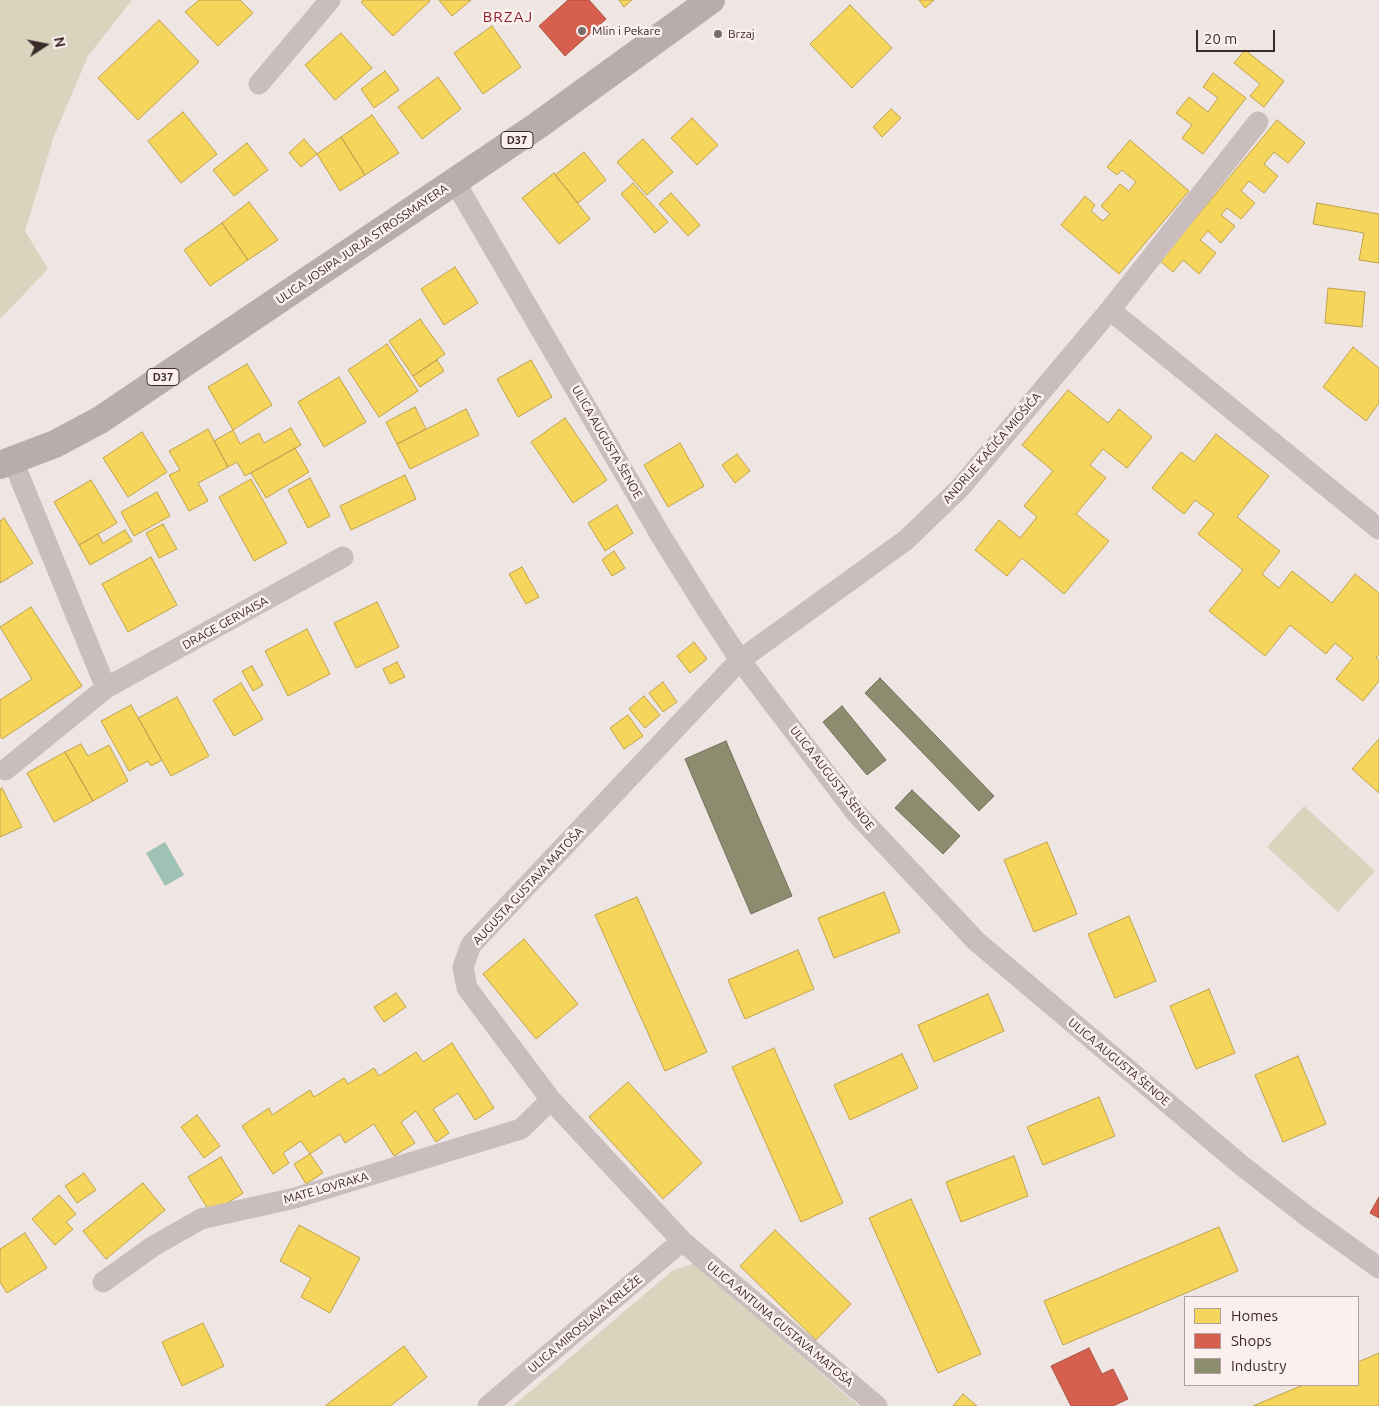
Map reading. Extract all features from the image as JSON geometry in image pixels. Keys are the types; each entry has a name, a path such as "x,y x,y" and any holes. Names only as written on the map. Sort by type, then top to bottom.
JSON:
{"main road":[{"name":"ULICA JOSIPA JURJA STROSSMAYERA","path":"6,463 55,444 100,420 544,121 711,0"}],"street":[{"path":"260,84 330,0"},
{"name":"ANDRIJE KAČIĆA MIOŠIĆA","path":"740,660 906,540 960,488 1110,310 1258,122"},
{"name":"ULICA AUGUSTA ŠENOE","path":"455,182 661,536 740,660 856,813 976,942 1241,1165 1308,1218 1379,1268"},
{"path":"1110,310 1379,529"},
{"path":"6,463 106,688"},
{"name":"DRAGE GERVAISA","path":"5,770 106,688 343,557"},
{"name":"AUGUSTA GUSTAVA MATOŠA","path":"682,1241 551,1100 468,988 463,967 471,946 740,660"},
{"name":"MATE LOVRAKA","path":"103,1282 152,1247 201,1219 295,1198 521,1128 551,1100"},
{"name":"ULICA MIROSLAVA KRLEŽE","path":"488,1406 682,1241"},
{"name":"ULICA ANTUNA GUSTAVA MATOŠA","path":"682,1241 877,1406"}],"shaded area":[{"path":"0,0 132,0 88,56 54,136 25,231 48,269 0,319"},
{"path":"1304,806 1375,871 1338,912 1267,847"},
{"path":"165,842 184,875 165,886 146,853"},
{"path":"694,1264 859,1406 513,1406 673,1270"}],"building: Homes":[{"path":"199,0 240,0 253,13 218,46 185,12"},
{"path":"363,0 430,1 393,36 361,2"},
{"path":"439,0 471,0 452,16"},
{"path":"619,0 632,0 624,7"},
{"path":"919,0 934,0 925,8"},
{"path":"850,5 892,48 852,88 810,44"},
{"path":"159,20 199,62 138,120 98,78"},
{"path":"492,26 521,67 483,94 454,53"},
{"path":"341,33 372,68 335,100 305,65"},
{"path":"1245,50 1284,81 1264,107 1250,96 1260,84 1234,63"},
{"path":"385,71 399,90 374,108 361,89"},
{"path":"1213,73 1246,98 1203,154 1182,138 1192,125 1176,113 1189,97 1208,112 1218,98 1203,87"},
{"path":"438,77 461,109 422,139 398,107"},
{"path":"891,109 901,118 882,137 873,127"},
{"path":"183,112 217,154 181,183 148,141"},
{"path":"372,115 399,153 365,175 341,137"},
{"path":"692,118 718,145 697,165 671,138"},
{"path":"1277,120 1305,143 1288,163 1274,152 1264,164 1278,176 1264,193 1249,181 1241,191 1255,203 1241,219 1227,208 1221,215 1235,226 1221,243 1208,231 1200,240 1216,253 1199,274 1183,260 1173,272 1160,261"},
{"path":"341,137 365,175 340,191 317,154"},
{"path":"304,139 317,154 301,167 289,153"},
{"path":"643,139 673,172 647,195 617,162"},
{"path":"1130,140 1189,191 1119,274 1061,225 1085,196 1095,205 1091,211 1103,221 1110,214 1101,206 1120,184 1129,191 1136,182 1122,170 1117,175 1107,167"},
{"path":"247,143 268,170 234,196 213,170"},
{"path":"584,152 606,180 578,203 555,175"},
{"path":"554,173 590,219 559,244 522,198"},
{"path":"633,183 668,222 655,233 621,194"},
{"path":"671,193 700,225 688,236 659,204"},
{"path":"249,202 278,240 248,260 222,223"},
{"path":"1317,203 1379,214 1379,263 1359,260 1364,233 1313,224"},
{"path":"222,223 248,260 210,286 184,250"},
{"path":"455,267 478,303 444,325 421,289"},
{"path":"1328,288 1365,292 1362,327 1325,323"},
{"path":"420,319 445,354 413,376 389,341"},
{"path":"387,344 418,391 379,417 348,370"},
{"path":"1353,347 1379,368 1379,403 1366,421 1323,387"},
{"path":"437,360 444,371 420,387 413,376"},
{"path":"531,360 552,397 518,417 497,379"},
{"path":"247,364 272,405 233,430 208,387"},
{"path":"339,377 366,422 324,447 298,402"},
{"path":"1068,390 1108,423 1119,409 1152,437 1127,468 1103,449 1090,465 1106,478 1076,514 1109,541 1064,594 1022,558 1007,576 975,550 999,520 1020,538 1037,517 1024,506 1053,471 1022,445"},
{"path":"415,407 426,429 397,444 386,422"},
{"path":"466,409 479,435 410,469 397,444"},
{"path":"565,418 607,480 573,503 531,442"},
{"path":"291,428 301,445 245,476 237,462 228,467 214,441 233,430 240,444 259,433 264,443"},
{"path":"208,429 228,467 198,483 208,501 189,511 169,475 180,470 169,451"},
{"path":"142,432 167,472 128,497 103,458"},
{"path":"1216,434 1269,476 1237,517 1280,551 1262,574 1279,588 1292,571 1332,603 1355,574 1379,593 1379,655 1376,658 1379,660 1379,681 1363,701 1336,679 1353,658 1335,643 1326,654 1290,625 1265,656 1209,611 1243,570 1198,534 1214,514 1195,500 1184,514 1152,488 1181,452 1194,462"},
{"path":"680,443 704,486 668,507 644,465"},
{"path":"295,448 309,472 266,498 251,473"},
{"path":"737,454 750,471 735,483 722,465"},
{"path":"405,475 416,499 351,530 340,506"},
{"path":"310,478 330,516 308,528 288,490"},
{"path":"251,479 287,543 254,561 219,497"},
{"path":"91,480 117,523 79,545 54,502"},
{"path":"157,492 170,516 134,536 121,512"},
{"path":"617,505 633,533 605,551 588,523"},
{"path":"4,518 33,563 0,583 0,521"},
{"path":"163,524 177,549 159,558 146,533"},
{"path":"125,530 132,541 90,565 79,545 98,534 103,543"},
{"path":"614,551 625,568 612,576 602,560"},
{"path":"151,557 177,605 128,632 102,584"},
{"path":"522,567 539,597 526,604 509,574"},
{"path":"377,602 399,647 356,668 334,623"},
{"path":"31,607 82,686 2,739 0,735 0,700 32,679 0,627"},
{"path":"307,629 330,674 288,696 265,651"},
{"path":"694,642 707,659 690,673 677,656"},
{"path":"397,662 405,677 390,684 383,669"},
{"path":"252,666 263,685 253,691 242,671"},
{"path":"663,682 677,702 663,712 649,693"},
{"path":"241,683 263,719 234,736 213,700"},
{"path":"644,696 660,715 645,728 629,709"},
{"path":"177,697 209,756 171,776 138,718"},
{"path":"131,705 162,760 151,766 148,761 129,771 101,721"},
{"path":"628,715 643,736 624,749 610,728"},
{"path":"1379,739 1379,793 1352,769"},
{"path":"81,744 88,756 109,745 128,781 93,801 65,752"},
{"path":"65,752 93,801 54,822 27,773"},
{"path":"2,788 22,827 0,837 0,789"},
{"path":"1047,842 1077,914 1034,932 1004,860"},
{"path":"884,892 900,932 834,958 818,918"},
{"path":"637,897 707,1052 665,1071 595,915"},
{"path":"1129,916 1156,981 1115,998 1088,934"},
{"path":"524,939 578,1004 536,1039 483,974"},
{"path":"798,950 814,989 745,1019 728,980"},
{"path":"1209,989 1235,1053 1196,1069 1170,1006"},
{"path":"396,993 406,1007 384,1022 374,1007"},
{"path":"988,994 1004,1031 934,1062 918,1025"},
{"path":"452,1043 494,1108 475,1120 458,1093 433,1109 449,1133 436,1142 416,1111 401,1122 415,1143 394,1156 374,1124 345,1143 340,1134 310,1154 301,1141 283,1153 289,1163 273,1174 242,1126 269,1108 272,1115 310,1090 314,1097 344,1078 348,1084 374,1068 379,1076 416,1052 423,1062"},
{"path":"774,1048 843,1203 801,1222 732,1067"},
{"path":"902,1054 918,1088 850,1120 834,1085"},
{"path":"1298,1056 1326,1124 1283,1142 1255,1075"},
{"path":"628,1082 702,1163 663,1199 589,1117"},
{"path":"1099,1097 1115,1136 1043,1165 1027,1127"},
{"path":"197,1115 220,1146 204,1158 181,1127"},
{"path":"310,1154 323,1173 306,1184 294,1164"},
{"path":"1014,1156 1028,1196 961,1222 946,1182"},
{"path":"221,1157 243,1193 211,1214 188,1177"},
{"path":"84,1173 96,1190 77,1203 65,1186"},
{"path":"143,1183 165,1210 106,1259 83,1231"},
{"path":"59,1195 76,1214 66,1222 73,1229 55,1245 32,1219"},
{"path":"911,1199 981,1354 938,1373 869,1218"},
{"path":"299,1225 360,1258 330,1313 301,1297 311,1278 280,1261"},
{"path":"1219,1227 1238,1271 1063,1345 1044,1301"},
{"path":"775,1230 851,1304 816,1340 740,1266"},
{"path":"25,1233 47,1268 7,1293 0,1282 0,1249"},
{"path":"203,1323 224,1366 182,1386 162,1342"},
{"path":"404,1346 427,1377 390,1406 325,1406"},
{"path":"1379,1353 1379,1405 1377,1406 1253,1406 1301,1386 1359,1386 1359,1362"},
{"path":"963,1394 977,1406 953,1406"}],"building: Shops":[{"path":"568,0 589,0 606,19 565,56 539,26"},
{"path":"1379,1197 1379,1218 1370,1213"},
{"path":"1089,1348 1102,1374 1113,1369 1128,1399 1113,1406 1071,1406 1051,1366"}],"building: Industry":[{"path":"880,678 994,796 979,811 865,693"},
{"path":"842,706 886,760 867,775 823,722"},
{"path":"726,741 792,896 751,914 685,759"},
{"path":"912,790 960,836 943,854 895,808"}],"place":[{"name":"Mlin i Pekare","path":"582,31"},
{"name":"Brzaj","path":"718,34"}],"district":[{"name":"BRZAJ","path":"508,17"}]}
